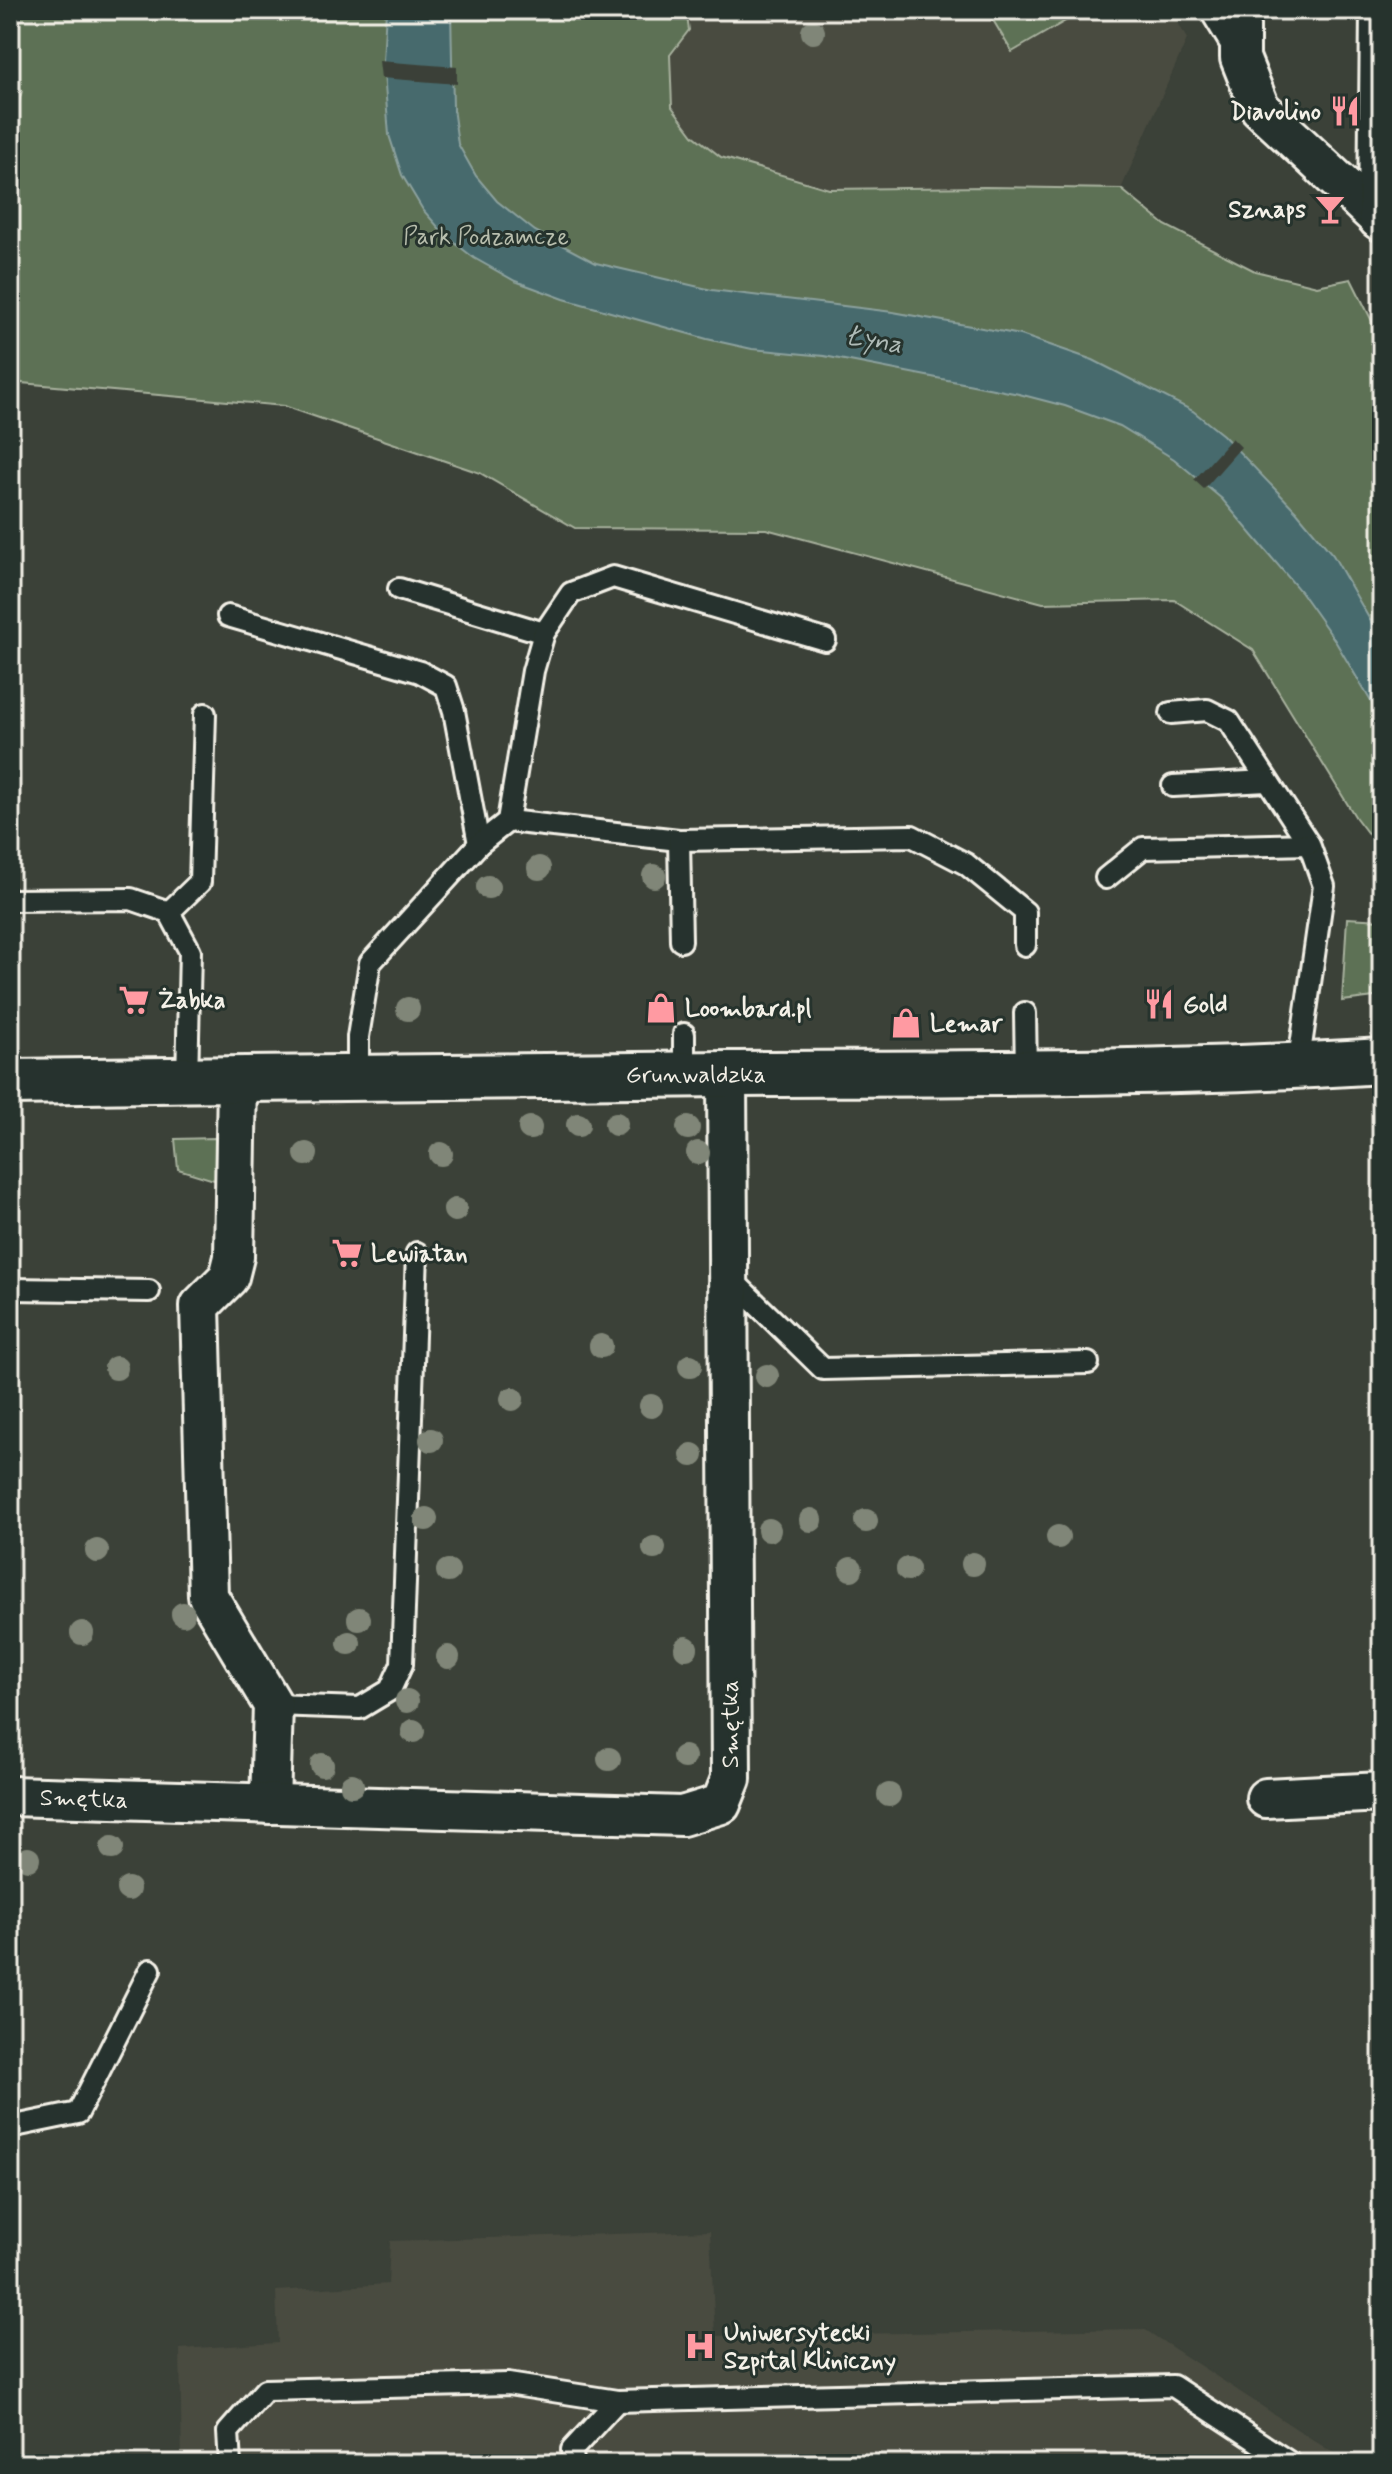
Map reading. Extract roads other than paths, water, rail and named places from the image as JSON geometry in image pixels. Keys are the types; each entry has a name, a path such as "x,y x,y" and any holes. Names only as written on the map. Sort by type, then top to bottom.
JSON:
{"street":[{"path":"1240,10 1240,58 1260,108 1380,221"},
{"path":"1380,10 1380,221"},
{"name":"Grunwaldzka","path":"10,1082 358,1078 684,1054 727,1074 1026,1073 1298,1067 1382,1061"},
{"name":"Smętka","path":"10,1796 682,1816 721,1804 731,1779 727,1074"},
{"path":"237,1080 234,1257 229,1277 200,1306 208,1596 273,1705 270,1804"},
{"path":"1266,1798 1382,1792"}],"lane":[{"path":"1210,10 1240,58"},
{"path":"358,1078 358,1037 370,963 479,844 508,821 533,671 544,633 571,593 613,577 825,640"},
{"path":"399,589 544,633"},
{"path":"228,616 420,672 446,686 454,711 479,844"},
{"path":"1171,713 1207,710 1229,721 1309,844 1324,886 1298,1067"},
{"path":"169,912 200,882 205,714"},
{"path":"1173,786 1267,781"},
{"path":"508,821 679,840 912,836 966,864 1025,912 1025,945"},
{"path":"679,840 681,941"},
{"path":"1106,878 1143,848 1309,844"},
{"path":"10,900 131,899 169,912 190,951 187,1080"},
{"path":"1025,1013 1026,1073"},
{"path":"273,1705 360,1708 390,1690 402,1664 417,1253"},
{"path":"728,1277 823,1369 1088,1363"},
{"path":"10,1289 149,1291"},
{"path":"10,2127 78,2113 150,1970"},
{"path":"230,2464 228,2432 265,2390 508,2384 617,2401 1173,2386 1292,2464"},
{"path":"573,2464 572,2450 617,2401"}],"water":[{"name":"Łyna","path":"386,10 451,10 453,108 458,144 476,176 497,201 535,231 596,263 712,290 893,312 1021,335 1093,360 1193,411 1223,435 1296,511 1333,555 1382,641 1382,720 1334,639 1300,591 1222,499 1174,459 1120,426 1065,406 1019,394 824,356 752,349 707,339 564,299 515,281 474,258 446,236 423,210 402,175 389,135 383,61"}],"place":[{"name":"Diavolino","path":"1345,111"},
{"name":"Sznaps","path":"1330,209"},
{"name":"Żabka","path":"134,1000"},
{"name":"Gold","path":"1159,1004"},
{"name":"Loombard.pl","path":"661,1008"},
{"name":"Lemar","path":"906,1023"},
{"name":"Lewiatan","path":"347,1253"},
{"name":"Uniwersytecki Szpital Kliniczny","path":"700,2346"}],"park label":[{"name":"Park Podzamcze","path":"486,236"}]}
